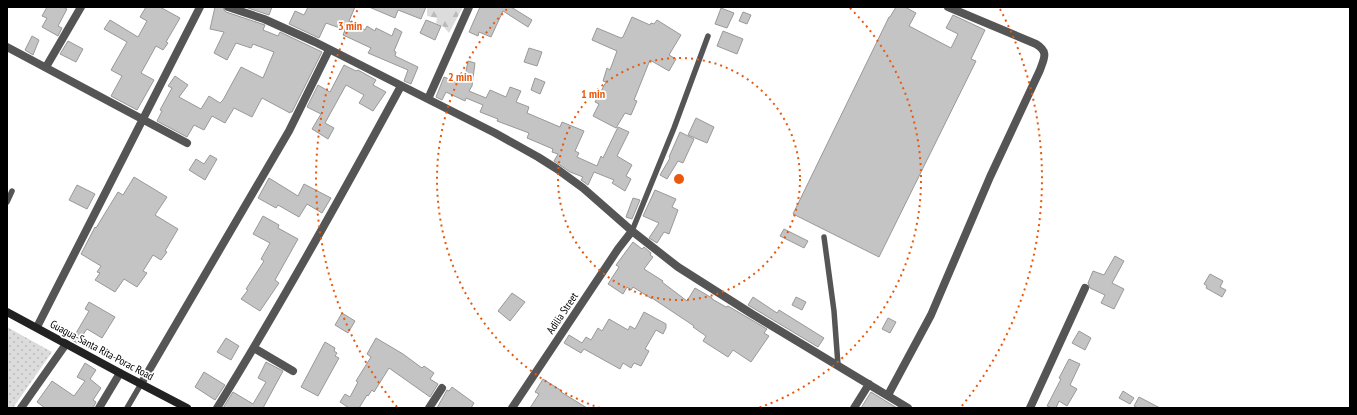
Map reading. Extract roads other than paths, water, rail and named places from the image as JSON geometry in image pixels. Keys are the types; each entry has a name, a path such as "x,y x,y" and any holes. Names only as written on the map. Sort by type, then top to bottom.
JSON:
{"main road":[{"name":"Guagua-Santa Rita-Porac Road","path":"7,312 37,327 120,374 187,408"}],"street":[{"path":"46,67 81,7"},
{"path":"37,327 200,7"},
{"path":"228,7 264,19 330,50 495,133 557,169 583,188 632,231 678,267 908,408"},
{"path":"428,99 469,7"},
{"path":"888,395 931,315 987,184 1040,70 1045,53 1043,49 1036,44 948,7"},
{"path":"7,47 187,143"},
{"path":"141,384 289,130 330,50"},
{"path":"217,408 328,222 402,86"},
{"name":"Adilia Street","path":"512,408 618,249 632,231"},
{"path":"1030,408 1086,288"},
{"path":"21,408 66,344"},
{"path":"254,348 293,371"},
{"path":"99,408 120,374"},
{"path":"854,408 869,384"},
{"path":"429,408 442,388"}],"lane":[{"path":"632,231 674,128 708,36"},
{"path":"7,202 12,190"},
{"path":"824,237 834,311 838,365"},
{"path":"127,408 141,384"}]}
